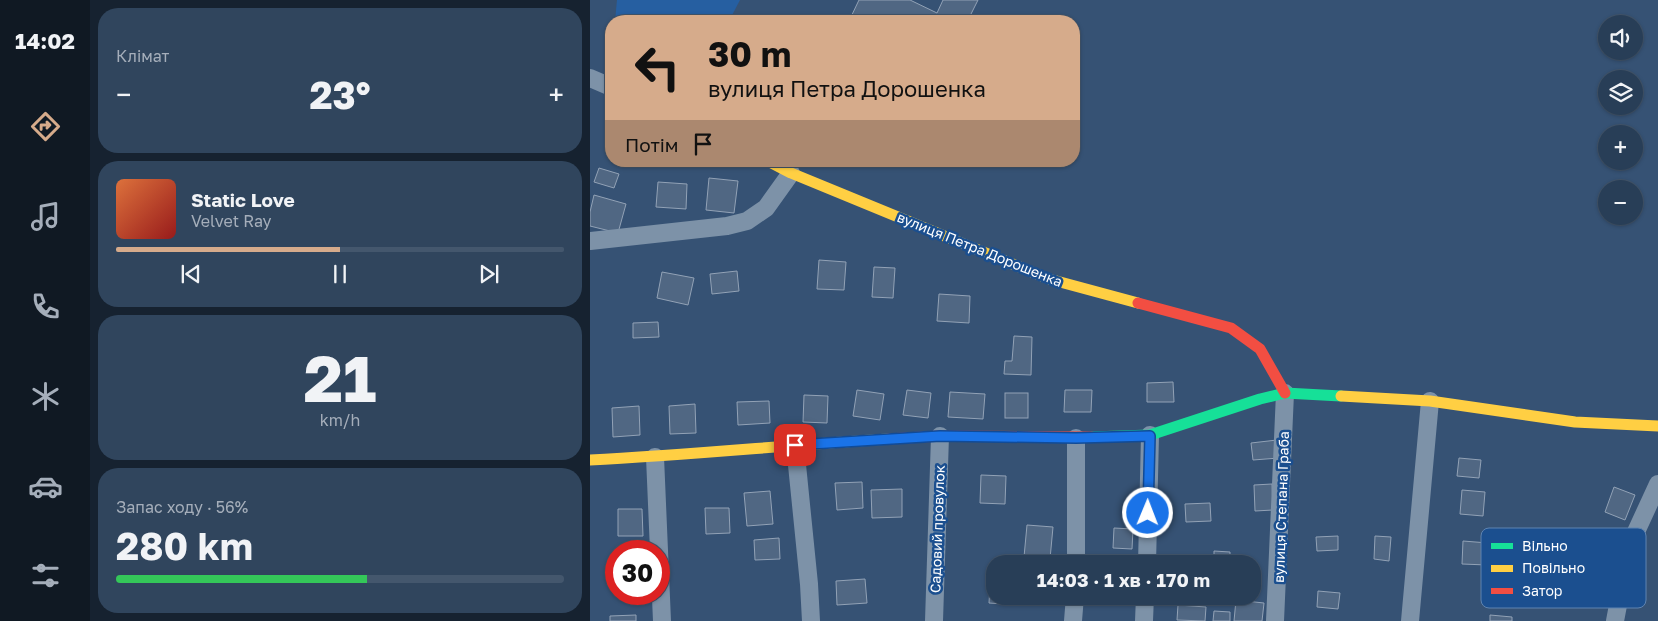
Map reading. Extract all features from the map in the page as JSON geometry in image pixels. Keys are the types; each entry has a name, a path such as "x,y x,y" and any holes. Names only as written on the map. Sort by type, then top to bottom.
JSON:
{"street":[{"path":"590,78 605,84"},
{"name":"вулиця Петра Дорошенка","path":"780,167 1049,279 1231,328 1260,348 1285,393"},
{"path":"590,241 727,226 747,221 766,208 791,173"},
{"path":"590,460 940,436 1076,438 1150,436 1260,399 1285,393 1430,401 1575,422 1658,426"},
{"name":"вулиця Степана Граба","path":"1275,621 1285,393"},
{"path":"1410,621 1430,401"},
{"name":"Садовий провулок","path":"934,621 940,436"},
{"path":"1147,555 1150,436"},
{"path":"1076,438 1076,555"},
{"path":"795,445 811,621"},
{"path":"655,457 662,621"},
{"path":"1638,528 1658,484"},
{"path":"1073,621 1074,605"},
{"path":"1144,621 1145,605"},
{"path":"1615,621 1617,608"}],"shaded area":[{"path":"617,0 740,0 732,15 616,15"}],"building":[{"path":"859,0 910,0 937,13 943,0 978,0 970,15 852,15"},
{"path":"599,168 619,174 614,188 594,182"},
{"path":"709,178 738,181 734,213 706,210"},
{"path":"658,182 687,184 686,209 656,207"},
{"path":"594,195 626,204 618,233 590,226 590,212"},
{"path":"819,260 846,262 844,290 817,289"},
{"path":"874,267 895,268 893,298 872,297"},
{"path":"737,271 739,291 712,294 710,274"},
{"path":"662,272 694,278 688,305 657,298"},
{"path":"939,294 970,296 969,323 937,321"},
{"path":"658,322 659,337 633,338 633,323"},
{"path":"1014,336 1032,337 1031,375 1004,374 1005,361 1012,361"},
{"path":"1173,382 1174,402 1147,402 1147,383"},
{"path":"857,390 884,394 880,420 853,416"},
{"path":"907,390 931,393 928,418 903,415"},
{"path":"1065,390 1092,390 1091,412 1064,412"},
{"path":"950,392 985,394 983,419 948,417"},
{"path":"1005,393 1028,393 1028,418 1005,418"},
{"path":"804,395 828,396 827,423 803,422"},
{"path":"769,401 770,423 738,425 737,402"},
{"path":"695,404 696,433 670,434 669,406"},
{"path":"639,406 640,435 613,437 612,408"},
{"path":"1277,440 1279,458 1253,460 1251,443"},
{"path":"1459,458 1481,460 1479,478 1457,476"},
{"path":"981,475 1006,476 1005,504 980,503"},
{"path":"862,482 863,508 837,510 835,483"},
{"path":"1272,484 1273,510 1255,511 1254,485"},
{"path":"1614,487 1635,495 1625,520 1605,512"},
{"path":"902,489 902,517 872,518 871,490"},
{"path":"1462,490 1485,492 1483,516 1460,514"},
{"path":"770,491 773,524 747,526 744,493"},
{"path":"1210,503 1211,521 1186,522 1185,504"},
{"path":"705,508 729,508 730,533 706,534"},
{"path":"618,509 642,509 643,536 618,536"},
{"path":"1027,525 1053,527 1050,555 1024,555"},
{"path":"1114,528 1133,529 1132,549 1113,548"},
{"path":"1338,536 1338,550 1317,551 1316,537"},
{"path":"1375,536 1391,537 1389,561 1374,559"},
{"path":"779,538 780,559 755,560 754,540"},
{"path":"1463,541 1481,542 1481,565 1462,564"},
{"path":"1214,551 1230,552 1230,555 1214,555"},
{"path":"865,579 867,603 837,605 836,581"},
{"path":"1318,591 1340,593 1338,609 1317,607"},
{"path":"1261,603 1264,603 1262,621 1234,621 1236,605 1261,605"},
{"path":"1178,605 1206,607 1205,621 1177,620"},
{"path":"1214,611 1230,612 1230,621 1213,621"},
{"path":"636,615 636,621 610,621 610,616"},
{"path":"1490,615 1512,617 1512,621 1490,621"}],"traffic: fast":[{"path":"1092,437 1150,435 1260,399 1285,393 1341,396"}],"traffic: slow":[{"path":"780,167 1049,279 1138,303"},
{"path":"1341,396 1430,401 1575,422 1658,426"},
{"path":"590,460 888,439"}],"traffic: jam":[{"path":"1138,303 1231,328 1260,349 1285,393"},
{"path":"888,439 940,436 1092,437"}],"route":[{"path":"795,445 940,436 1076,438 1150,436 1148,513"}]}
